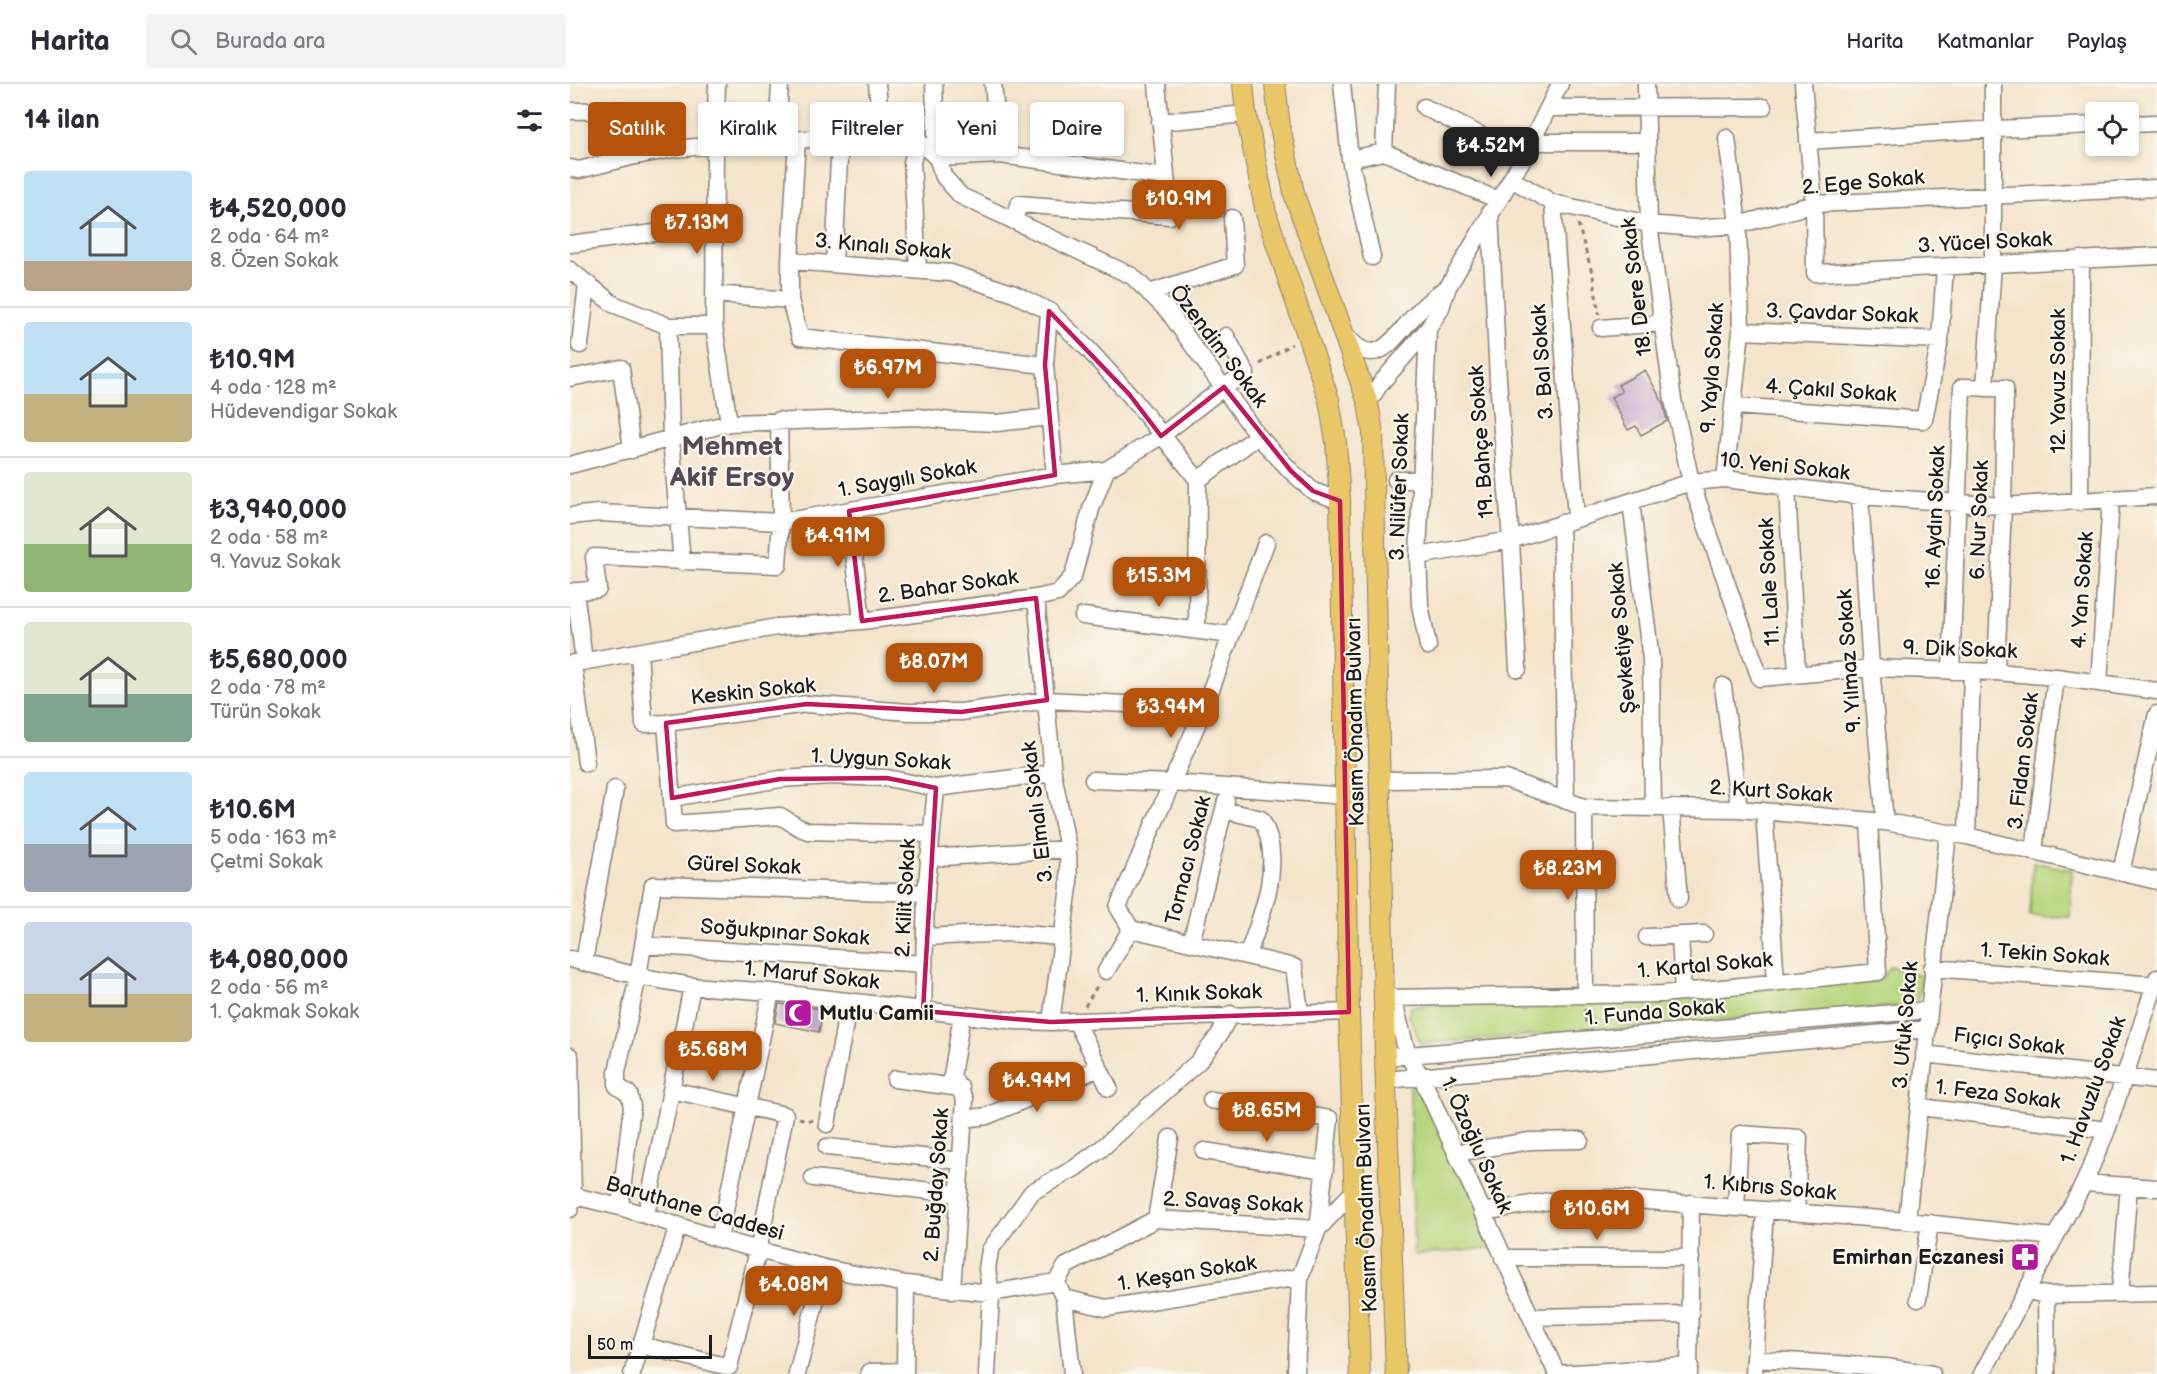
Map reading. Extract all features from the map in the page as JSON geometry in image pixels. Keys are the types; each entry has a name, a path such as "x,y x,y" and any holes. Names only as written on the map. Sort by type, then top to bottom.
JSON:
{"main road":[{"name":"Kasım Önadım Bulvarı","path":"1243,84 1246,114 1266,213 1329,400 1336,442 1340,501 1353,1192 1360,1374"},
{"name":"Kasım Önadım Bulvarı","path":"1275,84 1280,127 1295,196 1368,403 1373,433 1376,481 1380,780 1389,998 1385,1057 1396,1374"}],"street":[{"path":"716,102 717,84"},
{"path":"779,102 780,84"},
{"path":"877,84 879,102"},
{"name":"Özendim Sokak","path":"934,84 937,158 944,177 961,196 1132,276 1168,311 1258,436 1291,471 1313,490 1340,501"},
{"path":"993,84 995,102"},
{"path":"1014,220 1019,204 1170,216 1157,84"},
{"path":"1342,84 1350,159 1372,257"},
{"path":"1384,152 1387,84"},
{"path":"1368,403 1380,384 1428,328 1440,309 1448,287 1528,149 1560,84"},
{"name":"18. Dere Sokak","path":"1646,84 1649,224 1673,400 1691,482 1760,678"},
{"path":"1803,84 1814,204"},
{"path":"1985,388 1993,263 1994,84"},
{"path":"1424,106 1528,149 1647,142"},
{"path":"1549,108 1763,107"},
{"path":"570,111 588,111"},
{"path":"1160,122 1246,114"},
{"path":"2139,124 2157,123"},
{"path":"1808,141 2085,125"},
{"name":"9. Yayla Sokak","path":"1725,479 1735,406 1741,331 1738,225 1727,138"},
{"path":"924,146 937,158 979,156"},
{"path":"570,168 579,170 631,157 673,149 698,147"},
{"path":"1350,159 1384,152 1494,206"},
{"path":"715,156 714,326 729,423"},
{"path":"796,156 790,300 800,337 1045,365"},
{"path":"834,264 839,156"},
{"path":"914,156 912,162 918,270"},
{"path":"1008,156 1166,177"},
{"name":"2. Ege Sokak","path":"1511,179 1554,203 1649,224 1694,228 1738,225 1814,204 2157,188"},
{"name":"3. Bal Sokak","path":"1554,203 1569,520 1566,800"},
{"name":"3. Yücel Sokak","path":"1814,204 1815,273 2157,256"},
{"name":"19. Bahçe Sokak","path":"1494,206 1498,380 1511,540 1518,669"},
{"path":"1149,293 1235,265 1232,218"},
{"path":"570,244 715,225"},
{"name":"12. Yavuz Sokak","path":"2080,502 2081,259"},
{"name":"3. Kınalı Sokak","path":"790,261 951,273 1012,293 1049,311 1129,394 1198,480"},
{"path":"1940,340 1945,267"},
{"path":"570,270 613,304 668,326 714,326"},
{"path":"580,345 587,284"},
{"path":"1343,331 1355,346 1362,350 1373,352 1385,349 1434,297 1448,287"},
{"path":"714,294 790,300"},
{"path":"1049,311 1045,365 1055,475"},
{"path":"1601,328 1662,323"},
{"path":"668,326 671,438 682,562"},
{"name":"3. Nilüfer Sokak","path":"1428,328 1418,556 1420,605 1428,646"},
{"name":"3. Çavdar Sokak","path":"1741,331 1940,340"},
{"path":"1106,470 1161,436 1224,387 1246,373 1226,336"},
{"name":"4. Çakıl Sokak","path":"1735,406 1924,420 1940,340"},
{"path":"570,378 621,368 632,450"},
{"name":"16. Aydın Sokak","path":"1951,671 1962,387 1985,388"},
{"name":"6. Nur Sokak","path":"1985,388 2005,388 1996,672"},
{"path":"570,465 729,423 918,417 997,423 1049,417"},
{"path":"586,763 576,663 573,592 598,589 594,557 778,565 781,522 779,420"},
{"path":"1197,630 1198,480 1258,436"},
{"name":"1. Saygılı Sokak","path":"570,516 599,513 781,522 1055,475 1106,470"},
{"name":"2. Bahar Sokak","path":"576,663 777,627 862,621 1036,598 1058,593 1073,576 1091,509 1106,470"},
{"name":"10. Yeni Sokak","path":"1418,556 1511,540 1691,482 1725,479 1860,496 2003,506 2157,496"},
{"path":"1396,480 1422,480"},
{"name":"11. Lale Sokak","path":"1787,487 1797,674"},
{"name":"9. Yılmaz Sokak","path":"1860,496 1871,668 1877,822"},
{"name":"4. Yan Sokak","path":"2099,683 2111,500"},
{"name":"Şevketiye Sokak","path":"1631,502 1651,660 1653,808"},
{"path":"849,511 862,621"},
{"path":"1266,543 1203,708 1118,907 1131,929 1294,967 1300,1012"},
{"name":"3. Elmalı Sokak","path":"1036,598 1053,773 1068,849 1069,887 1051,1022"},
{"path":"1083,616 1231,635"},
{"path":"639,652 644,724 666,723 674,824 780,816 795,828 808,831 931,834"},
{"name":"9. Dik Sokak","path":"1760,678 1871,668 1996,672 2056,677 2157,691"},
{"path":"1967,836 1972,672"},
{"name":"3. Fidan Sokak","path":"2034,851 2056,677"},
{"path":"1723,686 1739,809"},
{"name":"Keskin Sokak","path":"666,723 807,704 909,712 962,712 1047,700 1203,708"},
{"path":"2121,872 2157,714"},
{"name":"1. Uygun Sokak","path":"672,798 780,779 831,776 887,778 936,788 1053,773"},
{"name":"2. Kurt Sokak","path":"1380,780 1506,779 1584,807 1739,809 1877,822 1967,836 2157,881"},
{"path":"1093,780 1172,783 1345,796"},
{"name":"2. Kilit Sokak","path":"923,1011 928,858 936,788"},
{"name":"Tornacı Sokak","path":"1191,943 1229,788"},
{"path":"577,961 615,789"},
{"path":"1584,807 1585,995"},
{"path":"1671,808 1679,899"},
{"path":"1224,810 1261,819 1268,830 1271,866 1265,908 1247,956"},
{"path":"1764,811 1776,981"},
{"name":"1. Kartal Sokak","path":"1389,998 1662,994 1878,972 1877,822"},
{"name":"3. Ufuk Sokak","path":"1907,1221 1948,833"},
{"path":"928,858 1068,849"},
{"name":"Gürel Sokak","path":"620,1207 632,1106 629,1094 617,1086 617,1072 638,976 653,885 926,893"},
{"path":"1106,971 1131,929"},
{"path":"925,937 1008,933 1062,937"},
{"path":"1647,937 1704,934"},
{"path":"1680,935 1683,992"},
{"name":"Soğukpınar Sokak","path":"643,945 924,963"},
{"name":"1. Maruf Sokak","path":"577,961 692,986 771,992 1015,1021 1051,1022"},
{"name":"1. Tekin Sokak","path":"1932,968 2156,982"},
{"name":"1. Havuzlu Sokak","path":"1982,1374 2084,1183 2107,1130 2156,982"},
{"path":"646,1215 692,986"},
{"path":"719,1239 771,992"},
{"name":"1. Özoğlu Sokak","path":"1389,998 1408,1056 1421,1076 1557,1374"},
{"path":"827,1124 849,1001"},
{"name":"1. Funda Sokak","path":"1385,1057 1929,1010"},
{"name":"1. Kınık Sokak","path":"1051,1022 1230,1014 1349,1012"},
{"path":"987,1374 991,1293 987,1269 990,1250 1032,1192 1082,1163 1199,1061 1219,1035 1230,1014"},
{"name":"2. Buğday Sokak","path":"952,1290 965,1099 961,1088 952,1076 962,1015"},
{"path":"1076,1021 1109,1088"},
{"name":"1. Funda Sokak","path":"1386,1080 1927,1029"},
{"name":"Fıçıcı Sokak","path":"1924,1053 2157,1081"},
{"path":"570,1056 571,1200"},
{"path":"964,1119 987,1116 1099,1068"},
{"path":"895,1079 961,1088"},
{"path":"640,1345 729,1367 758,1251 785,1115 671,1090"},
{"path":"1211,1100 1330,1119 1318,1229 1300,1277 1296,1374"},
{"name":"1. Feza Sokak","path":"1920,1107 2107,1130"},
{"path":"1736,1208 1740,1134 1799,1138 1796,1212"},
{"path":"1156,1218 1170,1138"},
{"path":"1456,1153 1530,1141 1580,1140"},
{"path":"827,1146 961,1161"},
{"path":"1204,1150 1325,1170"},
{"path":"813,1178 959,1194"},
{"path":"2084,1183 2157,1188"},
{"path":"2120,1293 2129,1186"},
{"path":"1318,1229 1353,1192"},
{"name":"1. Kıbrıs Sokak","path":"1482,1212 1550,1201 1609,1198 1930,1223 2054,1237"},
{"name":"Baruthane Caddesi","path":"571,1200 620,1207 758,1251 824,1268 906,1284 991,1293 1056,1282"},
{"path":"1557,1374 1690,1370 1691,1203"},
{"path":"1765,1210 1755,1367 1885,1367 1932,1374"},
{"name":"2. Savaş Sokak","path":"1056,1282 1066,1266 1156,1218 1318,1229"},
{"path":"1918,1299 1930,1223"},
{"path":"632,1374 678,1225"},
{"path":"1503,1258 1691,1258"},
{"path":"797,1374 824,1268"},
{"name":"1. Keşan Sokak","path":"1064,1298 1106,1308 1300,1277"},
{"path":"1056,1282 1064,1298 1072,1374"},
{"path":"869,1374 870,1372 905,1372 906,1284"},
{"path":"2027,1291 2046,1295 2157,1293"},
{"path":"2046,1295 2047,1374"},
{"path":"1531,1317 1691,1314"}],"path":[{"path":"1573,208 1593,276 1601,328"},
{"path":"1246,373 1292,344"},
{"path":"1076,1021 1106,971"},
{"path":"1585,995 1586,1041"},
{"path":"785,1115 827,1124"}],"highlighted area":[{"path":"1049,311 1129,394 1161,436 1224,387 1291,471 1313,491 1340,501 1349,1012 1051,1022 923,1011 936,788 887,778 780,779 672,798 666,723 807,704 961,712 1047,700 1036,598 862,621 849,511 1055,475 1045,365"}],"green space":[{"path":"2033,862 2072,870 2070,917 2030,916"},
{"path":"1891,966 1923,977 1916,1005 1421,1044 1409,1016 1411,1007 1433,1004 1882,978"},
{"path":"1418,1077 1496,1248 1414,1255 1410,1085"}],"building":[{"path":"1645,370 1663,403 1667,421 1641,435 1636,426 1628,430 1611,397 1622,392 1618,385"},
{"name":"Mutlu Camii","path":"779,1004 823,1009 819,1032 775,1023"}],"place":[{"name":"Mutlu Camii","path":"798,1013"},
{"name":"Emirhan Eczanesi","path":"2025,1257"}],"district":[{"name":"Mehmet Akif Ersoy","path":"732,462"}]}
